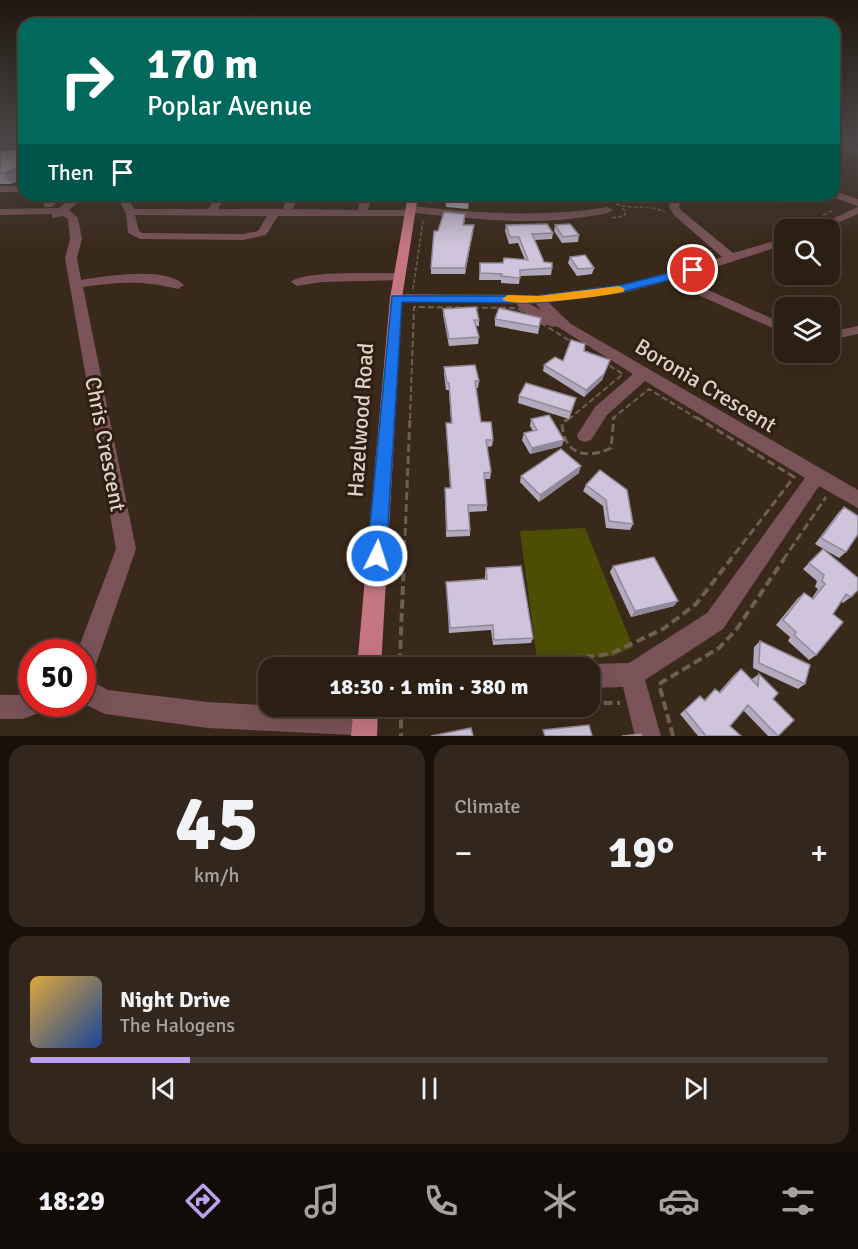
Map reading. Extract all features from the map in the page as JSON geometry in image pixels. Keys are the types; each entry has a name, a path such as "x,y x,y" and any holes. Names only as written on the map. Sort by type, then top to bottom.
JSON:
{"main road":[{"name":"Hazelwood Road","path":"370,657 404,294 399,278 412,201"}],"street":[{"path":"0,189 18,189"},
{"path":"840,196 858,203"},
{"path":"48,205 52,201"},
{"path":"0,212 62,215 75,201"},
{"path":"125,201 134,233 140,236 243,237 262,233 288,201"},
{"path":"212,211 218,201"},
{"path":"362,213 365,201"},
{"path":"676,201 674,207 678,213 731,258"},
{"path":"837,219 858,210"},
{"path":"130,214 212,211 277,214 410,213 527,219 610,214"},
{"path":"130,214 410,213"},
{"path":"0,218 25,215"},
{"name":"Chris Crescent","path":"62,215 73,218 75,232 71,258 126,549 93,639"},
{"path":"404,294 518,303 622,289 674,276 774,244"},
{"path":"674,276 691,287 774,324"},
{"path":"297,282 322,278 399,278"},
{"path":"77,284 106,280 144,279 169,280 178,285"},
{"name":"Boronia Crescent","path":"538,299 566,327 858,500"},
{"path":"518,303 566,327"},
{"path":"840,334 858,330"},
{"path":"585,435 602,411 643,374"},
{"path":"600,676 632,675 715,621 816,476"},
{"path":"632,675 648,736"},
{"path":"96,697 105,702 208,716 365,724"},
{"path":"0,707 18,707"}],"path":[{"path":"610,214 624,216 626,211 622,207 649,206 658,208 670,216"},
{"path":"404,294 424,216"},
{"path":"518,303 623,374 562,423 565,441 576,452 595,456 611,448 612,419 650,389 794,477 696,604 663,629 612,653 598,656 522,658 400,657 414,307 518,303"},
{"path":"673,736 659,684 719,648 736,630 826,496 834,501"},
{"path":"600,702 622,703 624,714"},
{"path":"401,717 401,736"}],"shaded area":[{"path":"585,528 633,647 613,656 537,657 520,531"}],"building":[{"path":"446,201 469,201 468,203"},
{"path":"444,212 465,214 463,225 474,225 465,268 431,268 434,231 438,231"},
{"path":"547,224 553,233 532,234 544,262 552,263 552,268 520,270 520,278 480,273 480,263 503,263 504,258 528,260 519,237 510,237 506,225"},
{"path":"570,224 579,235 563,237 555,225"},
{"path":"585,255 594,268 578,269 570,257"},
{"path":"476,307 479,320 474,320 479,337 449,339 443,309"},
{"path":"499,308 541,318 539,327 495,319"},
{"path":"571,340 585,344 584,351 610,360 604,374 586,390 544,365 555,357 563,361"},
{"path":"475,365 479,381 475,381 481,422 491,422 493,440 486,440 491,472 484,473 487,505 468,505 470,530 447,531 445,488 451,488 446,423 452,423 449,383 447,383 444,367"},
{"path":"526,383 576,398 571,412 519,396"},
{"path":"549,415 564,440 532,448 524,433 537,430 531,419"},
{"path":"561,449 581,466 540,495 521,476"},
{"path":"600,470 627,490 633,524 609,521 606,500 586,485"},
{"path":"844,507 858,516 858,534 846,552 821,538"},
{"path":"823,549 858,578 858,590 851,597 846,594 833,614 843,622 816,655 794,635 796,632 783,620 804,593 813,599 825,584 822,581 824,575 809,563"},
{"path":"654,557 678,601 635,611 613,566"},
{"path":"521,566 533,638 494,640 493,625 450,628 446,582 487,579 486,568"},
{"path":"760,641 810,665 805,684 759,663"},
{"path":"741,669 758,686 759,674 778,693 773,699 794,720 778,736 748,705 730,726 741,736 706,736 685,710 700,696 705,701 715,689 720,693"},
{"path":"589,725 592,736 545,736 543,730"},
{"path":"471,728 473,736 431,736"}],"slow traffic":[{"path":"508,299 538,299 619,289"}],"route":[{"path":"377,556 396,298 538,299 622,289 693,270"}]}
